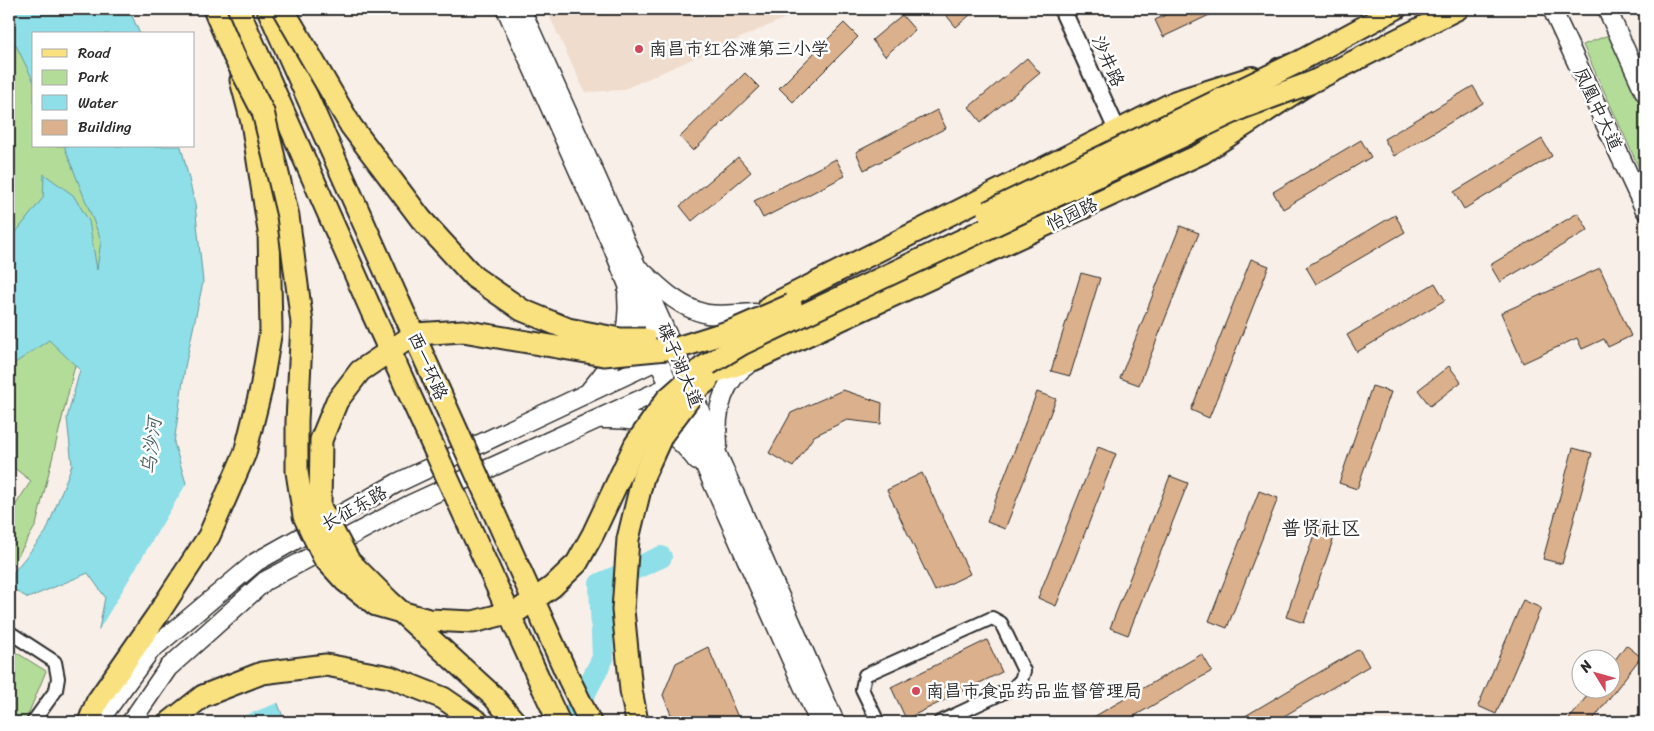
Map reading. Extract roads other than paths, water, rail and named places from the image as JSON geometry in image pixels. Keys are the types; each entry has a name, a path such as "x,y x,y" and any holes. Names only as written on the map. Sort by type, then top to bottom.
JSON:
{"highway":[{"path":"214,9 234,56 263,112 288,216 302,323 297,420 297,472 304,516 324,558 345,580 376,605 429,620 473,622 519,610 552,587 577,563 593,534 635,445 667,399 702,368 815,303 1296,63"},
{"name":"西一环路","path":"238,9 376,321 559,722"},
{"name":"西一环路","path":"268,9 590,722"},
{"path":"284,9 351,126 421,219 474,276 522,310 568,329 620,339 675,338 815,303"},
{"path":"89,722 97,702 156,618 209,536 245,454 261,389 271,330 269,230 252,122 234,56"},
{"path":"514,722 493,696 348,561 320,506 321,440 337,401 360,372 415,334 464,331 604,355 677,348 815,303 1242,108 1310,83"},
{"path":"637,722 631,690 623,610 628,540 643,477 662,435 695,391 740,353 815,303"},
{"path":"170,722 203,696 262,673 326,665 390,677 443,698 478,722"}],"main road":[{"name":"碟子湖大道","path":"506,9 626,281 719,458 835,722"},
{"name":"碟子湖大道","path":"521,9 636,266 667,357"},
{"path":"667,357 1176,101 1296,63 1396,9"},
{"name":"怡园路","path":"679,383 754,360 1203,153 1310,83 1458,9"},
{"name":"凤凰中大道","path":"1552,9 1645,210"},
{"path":"1607,9 1645,93"},
{"path":"636,266 670,297 687,308 709,314 755,313"},
{"path":"586,394 611,365 621,347 628,306 626,281"},
{"name":"长征东路","path":"98,722 150,651 256,562 397,483 667,357"},
{"path":"719,458 716,427 722,398 730,379 754,360"},
{"name":"碟子湖大道","path":"679,383 712,482 819,722"},
{"name":"长征东路","path":"131,722 168,668 265,581 411,504 679,383"},
{"path":"598,419 624,418 654,424 679,440 712,482"}],"street":[{"name":"沙井路","path":"1062,9 1117,130"},
{"path":"878,722 862,689 865,675 992,618 1001,623 1024,671 1021,680 1013,688 940,722"},
{"path":"9,632 54,662 58,678 56,690 33,722"}],"water":[{"path":"9,9 129,9 139,32 32,32 32,78 9,31"},
{"name":"乌沙河","path":"65,148 181,148 195,204 203,282 185,367 174,443 188,490 254,641 285,722 169,722 96,645 105,597 88,573 28,598 13,589 12,574 46,532 72,465 67,418 80,370 49,340 9,367 9,241 43,198 44,174 73,195 89,221 97,270 101,240"}],"waterway":[{"path":"570,722 603,658 600,584 661,557"}],"place":[{"name":"南昌市红谷滩第三小学","path":"639,49"},
{"name":"南昌市食品药品监督管理局","path":"916,691"}],"district":[{"name":"普贤社区","path":"1321,528"}]}
